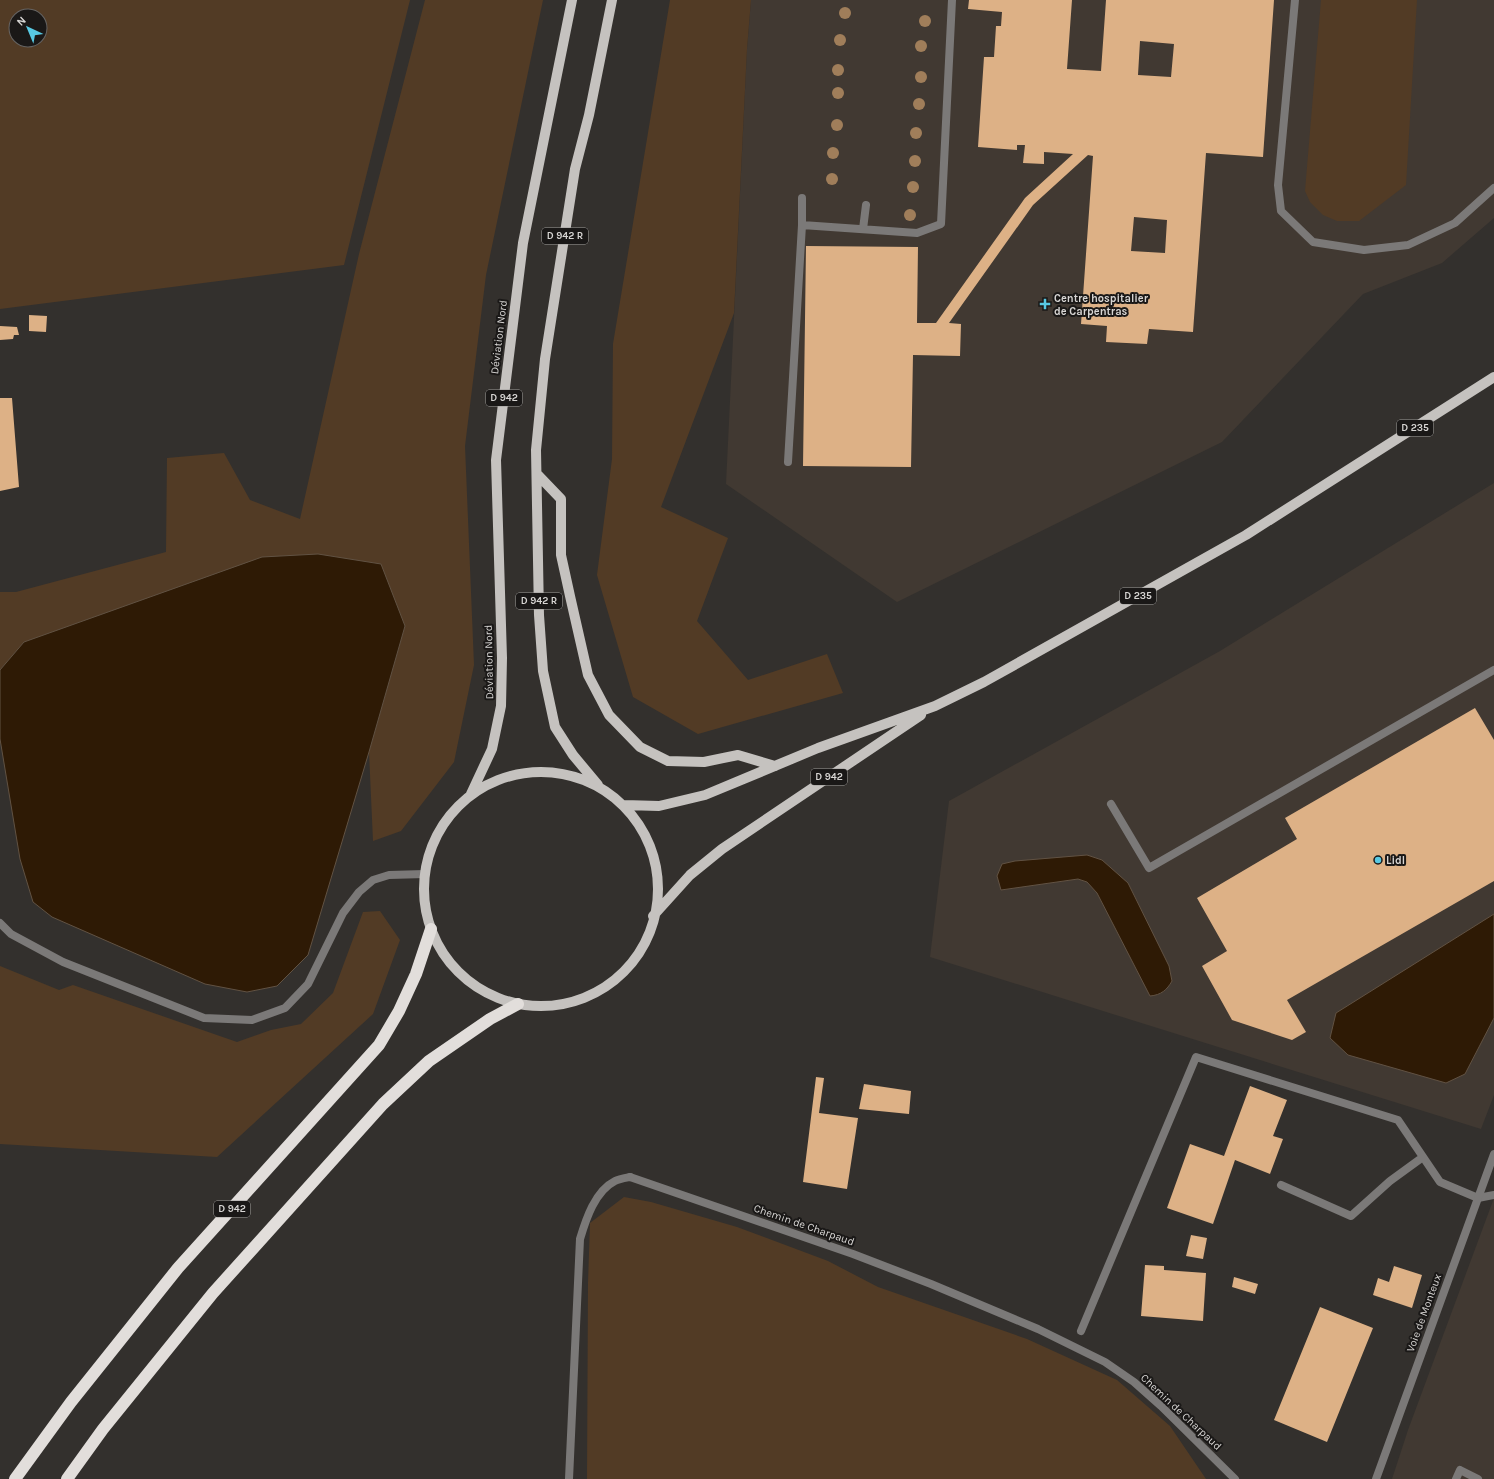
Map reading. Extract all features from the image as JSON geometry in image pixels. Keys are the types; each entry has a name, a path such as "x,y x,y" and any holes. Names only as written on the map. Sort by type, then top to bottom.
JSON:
{"highway":[{"name":"D 942","path":"14,1479 71,1402 178,1268 378,1045 399,1011 416,974 431,929"},
{"path":"67,1479 103,1429 213,1293 383,1104 429,1061 490,1019 518,1004"}],"main road":[{"name":"Déviation Nord","path":"470,796 492,749 502,706 496,460 524,243 572,0"},
{"name":"D 942 R","path":"598,786 573,754 555,727 543,671 539,615 536,450 545,359 575,169 589,115 612,0"},
{"name":"D 235","path":"935,706 984,682 1246,535 1494,377"},
{"path":"537,474 561,499 561,555 570,596 588,675 609,715 640,747 668,761 704,762 738,755 775,766"},
{"path":"624,805 659,806 705,795 818,748 935,706"},
{"name":"D 942","path":"653,916 690,875 722,849 935,706"},
{"path":"555,772 598,786 624,805 646,834 658,869 653,916 645,945 619,977 584,998 566,1005 544,1007 518,1004 472,984 447,960 431,929 425,905 424,880 428,856 438,833 452,812 470,796 510,776 555,772"}],"street":[{"path":"802,225 917,233 940,224 952,0"},
{"path":"1295,0 1278,185 1281,211 1313,242 1364,250 1408,245 1454,223 1494,188"},
{"path":"788,462 802,225 802,198"},
{"path":"863,229 866,205"},
{"path":"1111,804 1150,868 1494,670"},
{"path":"0,923 12,934 63,962 204,1018 252,1020 284,1008 308,984 343,913 359,892 373,880 389,875 426,874"},
{"path":"1081,1331 1196,1058 1398,1120 1440,1182 1478,1198 1494,1195"},
{"name":"Voie de Monteux","path":"1376,1479 1494,1154"},
{"path":"1281,1185 1351,1216 1390,1181 1423,1157"},
{"name":"Chemin de Charpaud","path":"569,1479 580,1239 589,1212 605,1188 616,1180 630,1178 853,1254 931,1284 1038,1330 1105,1362 1134,1382 1162,1406 1235,1479"},
{"path":"1456,1479 1460,1470 1478,1479"}],"shaded area":[{"path":"0,0 410,0 344,265 0,309"},
{"path":"425,0 543,0 486,275 465,446 474,665 454,762 401,831 373,841 369,752 405,626 24,642 0,670 0,592 16,592 166,552 167,458 224,453 250,500 300,519 359,254"},
{"path":"670,0 751,0 747,49 734,313 661,507 728,538 697,621 748,680 827,654 843,693 698,734 633,697 597,575 612,459 613,344"},
{"name":"Centre hospitalier de Carpentras","path":"751,0 1494,0 1494,218 1442,263 1363,294 1222,442 897,602 726,484 747,49"},
{"path":"1321,0 1417,0 1406,185 1359,221 1337,221 1323,215 1310,202 1305,191"},
{"path":"1494,483 1494,1095 1481,1129 930,957 949,801 1220,651"},
{"path":"318,554 381,564 405,626 308,955 277,986 247,992 205,984 52,917 33,902 20,859 0,739 0,670 24,642 262,557"},
{"path":"1087,855 1102,860 1128,883 1169,966 1172,981 1166,989 1160,993 1150,996 1097,893 1087,882 1078,879 1001,890 997,876 1002,864 1015,861"},
{"path":"380,911 400,940 373,1014 217,1157 0,1144 0,966 59,990 73,985 237,1042 271,1030 301,1024 333,993 363,912"},
{"path":"1494,914 1494,1018 1465,1074 1446,1083 1348,1055 1330,1038 1336,1013"},
{"path":"624,1197 651,1202 737,1227 828,1261 878,1287 1027,1339 1117,1380 1170,1426 1206,1479 587,1479 588,1283 590,1223"},
{"path":"1494,1198 1494,1479 1392,1479 1408,1430"}],"building":[{"path":"969,0 1072,0 1067,69 1101,71 1106,0 1274,0 1263,157 1206,153 1193,332 1149,329 1147,344 1106,342 1107,326 1081,324 1093,156 1088,155 1033,205 949,323 961,324 960,356 913,355 911,467 803,466 806,246 918,247 917,323 936,323 1025,198 1073,154 1044,152 1044,164 1023,163 1025,145 1017,145 1017,150 978,147 984,57 994,57 996,26 1001,26 1002,12 968,9","holes":["1140,41 1174,44 1171,77 1138,75","1134,217 1167,220 1165,253 1131,251"]},
{"path":"29,315 47,316 46,332 29,331"},
{"path":"0,326 17,327 19,335 14,335 13,339 0,340"},
{"path":"0,398 12,398 19,487 0,491"},
{"name":"Lidl","path":"1475,708 1494,740 1494,881 1287,1000 1306,1032 1292,1040 1232,1020 1202,966 1227,951 1197,898 1297,839 1285,818"},
{"path":"816,1077 824,1078 819,1113 858,1118 847,1189 803,1182"},
{"path":"864,1084 911,1091 909,1114 859,1109"},
{"path":"1250,1086 1287,1100 1273,1136 1283,1139 1270,1174 1235,1160 1213,1224 1167,1208 1190,1144 1224,1156"},
{"path":"1191,1235 1207,1238 1203,1259 1186,1256"},
{"path":"1145,1265 1164,1266 1164,1270 1206,1273 1203,1321 1141,1316"},
{"path":"1394,1266 1422,1275 1412,1308 1373,1295 1378,1278 1389,1282"},
{"path":"1234,1277 1258,1284 1255,1294 1232,1287"},
{"path":"1320,1307 1373,1328 1327,1442 1274,1420"}],"place":[{"name":"Centre hospitalier de Carpentras","path":"1045,304"},
{"name":"Lidl","path":"1378,860"}]}
